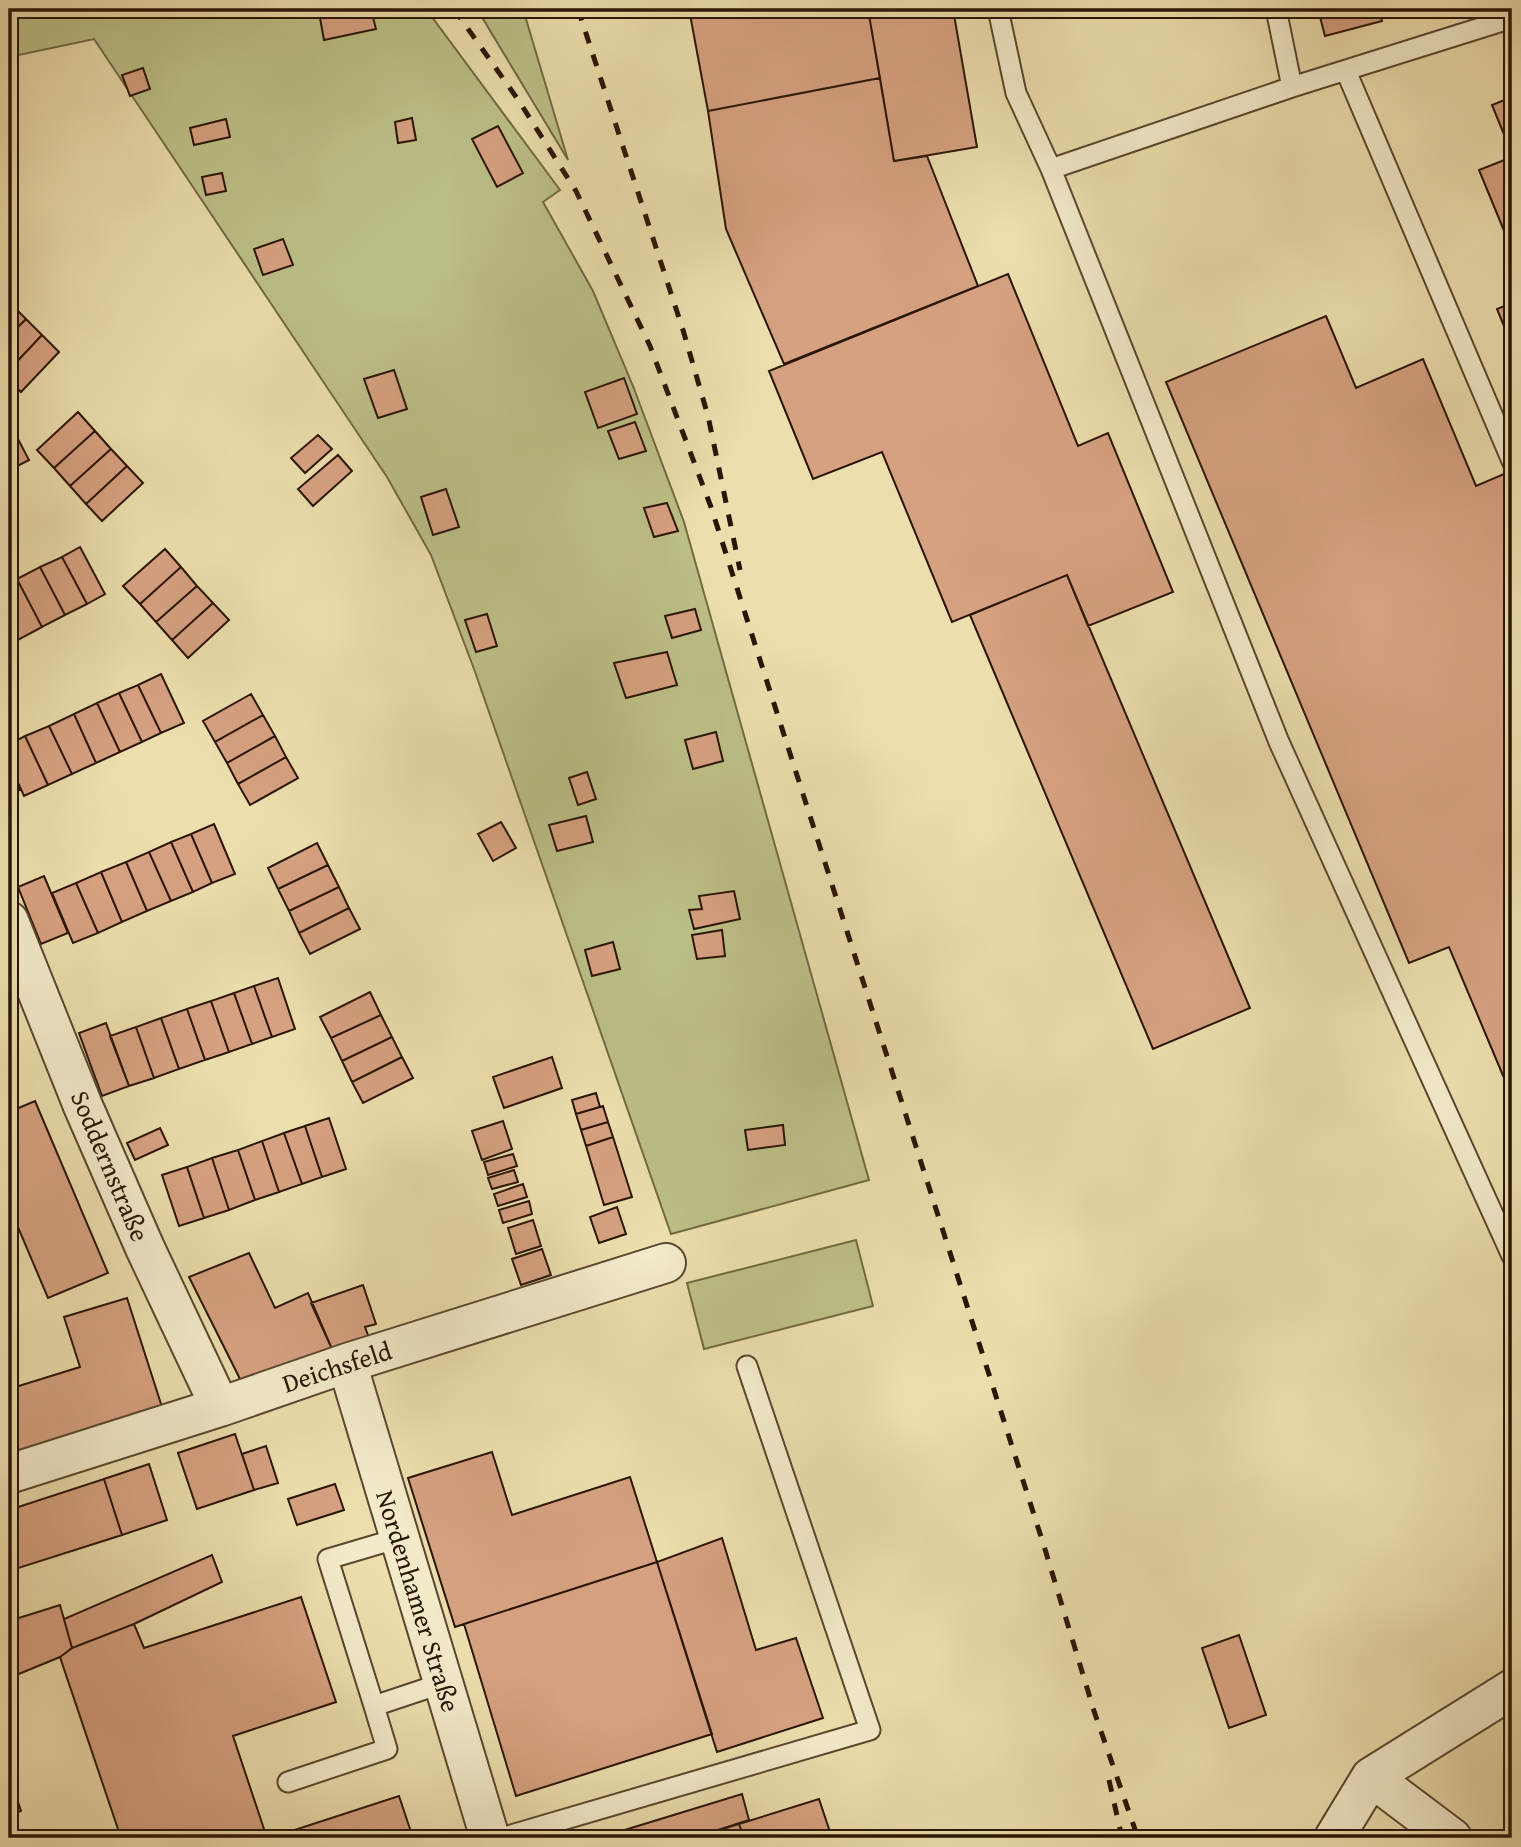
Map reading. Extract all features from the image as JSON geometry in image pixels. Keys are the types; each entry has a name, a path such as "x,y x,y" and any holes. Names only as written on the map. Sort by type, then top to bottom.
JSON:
{"street":[{"name":"Soddernstraße","path":"9,921 83,1106 145,1248 220,1407"},
{"name":"Deichsfeld","path":"9,1474 220,1407 346,1363 666,1263"},
{"name":"Nordenhamer Straße","path":"346,1363 490,1838"},
{"path":"1334,1838 1371,1777 1512,1689"},
{"path":"1371,1777 1452,1838"}],"lane":[{"path":"999,9 1016,93 1051,169 1279,742 1512,1256"},
{"path":"1276,9 1292,87"},
{"path":"1051,169 1292,87 1512,18"},
{"path":"1346,71 1512,461"},
{"path":"501,1838 870,1730 747,1366"},
{"path":"288,1782 387,1749 328,1559 400,1538"},
{"path":"374,1706 443,1683"}],"green space":[{"path":"9,9 426,9 560,190 543,202 593,291 633,386 684,522 869,1180 671,1234 474,669 431,555 387,477 94,39 9,57"},
{"path":"477,9 523,9 568,160"},
{"path":"856,1240 873,1306 704,1349 687,1283"}],"building":[{"path":"371,9 376,29 324,40 320,18"},
{"path":"689,9 868,9 880,78 708,111"},
{"path":"868,9 953,9 977,147 894,161"},
{"path":"1318,9 1379,9 1382,21 1325,36"},
{"path":"143,68 150,89 130,96 122,75"},
{"path":"880,78 894,161 927,156 978,286 784,364 726,229 708,111"},
{"path":"1512,97 1512,154 1492,105"},
{"path":"412,118 416,140 398,143 395,122"},
{"path":"226,119 230,137 194,145 190,128"},
{"path":"498,126 523,173 497,187 472,139"},
{"path":"1512,157 1512,250 1479,170"},
{"path":"222,173 226,191 206,195 202,177"},
{"path":"283,239 293,265 263,275 254,249"},
{"path":"1008,274 1078,446 1108,433 1173,592 1088,626 1067,575 952,622 882,452 813,479 769,371"},
{"path":"9,302 26,319 9,336"},
{"path":"1512,303 1512,346 1497,309"},
{"path":"1326,316 1356,388 1423,359 1476,486 1511,471 1512,473 1512,1097 1449,947 1409,963 1166,382"},
{"path":"26,319 42,335 9,370 9,336"},
{"path":"42,335 59,352 21,392 9,380 9,370"},
{"path":"394,370 407,409 378,418 364,379"},
{"path":"624,378 637,414 598,428 585,392"},
{"path":"78,412 95,431 54,468 37,450"},
{"path":"9,422 29,460 10,470 9,468"},
{"path":"635,422 646,451 619,459 608,431"},
{"path":"95,431 111,449 70,486 54,468"},
{"path":"318,435 332,449 305,473 291,458"},
{"path":"111,449 127,466 86,504 70,486"},
{"path":"338,455 352,471 313,506 298,489"},
{"path":"127,466 143,483 102,521 86,504"},
{"path":"446,489 459,527 433,535 421,497"},
{"path":"667,503 678,531 654,537 644,508"},
{"path":"80,547 105,594 87,604 62,557"},
{"path":"165,549 181,567 140,604 123,586"},
{"path":"62,557 87,604 65,615 40,567"},
{"path":"40,567 65,615 42,627 17,579"},
{"path":"181,567 197,586 156,622 140,604"},
{"path":"1067,575 1250,1008 1153,1049 970,615"},
{"path":"17,579 42,627 18,640 9,622 9,584"},
{"path":"197,586 213,603 172,640 156,622"},
{"path":"213,603 229,620 188,658 172,640"},
{"path":"695,609 701,630 672,638 665,616"},
{"path":"487,614 497,646 476,652 465,620"},
{"path":"9,622 18,640 9,645"},
{"path":"667,652 677,685 626,698 614,663"},
{"path":"161,674 184,723 161,733 138,685"},
{"path":"138,685 161,733 142,742 119,693"},
{"path":"119,693 142,742 120,752 97,703"},
{"path":"251,694 263,715 215,742 203,721"},
{"path":"97,703 120,752 96,763 74,714"},
{"path":"74,714 96,763 72,774 49,726"},
{"path":"263,715 275,736 227,763 215,742"},
{"path":"49,726 72,774 48,785 25,736"},
{"path":"716,732 723,761 693,769 685,740"},
{"path":"25,736 48,785 24,796 9,763 9,744"},
{"path":"275,736 286,757 238,784 227,763"},
{"path":"286,757 298,778 250,805 238,784"},
{"path":"9,763 20,790 9,794"},
{"path":"587,772 596,799 578,805 569,778"},
{"path":"586,816 593,842 557,851 549,825"},
{"path":"501,822 516,848 493,861 478,834"},
{"path":"214,824 235,874 212,883 191,834"},
{"path":"191,834 212,883 193,892 171,842"},
{"path":"171,842 193,892 171,901 149,852"},
{"path":"317,843 328,865 278,889 268,868"},
{"path":"149,852 171,901 147,911 126,862"},
{"path":"126,862 147,911 122,922 101,872"},
{"path":"328,865 339,887 289,911 278,889"},
{"path":"101,872 122,922 98,933 76,883"},
{"path":"44,876 68,933 41,944 18,887"},
{"path":"76,883 98,933 73,943 52,893"},
{"path":"339,887 349,908 299,933 289,911"},
{"path":"734,891 740,919 694,929 689,910 702,909 699,896"},
{"path":"349,908 360,929 310,954 299,933"},
{"path":"722,930 725,956 697,959 692,935"},
{"path":"613,942 620,969 592,976 585,950"},
{"path":"278,978 295,1029 272,1037 254,986"},
{"path":"254,986 272,1037 252,1044 234,993"},
{"path":"370,992 381,1015 331,1038 320,1017"},
{"path":"234,993 252,1044 229,1052 211,1001"},
{"path":"211,1001 229,1052 205,1060 187,1009"},
{"path":"187,1009 205,1060 179,1069 161,1018"},
{"path":"381,1015 392,1037 342,1061 331,1038"},
{"path":"161,1018 179,1069 154,1078 136,1027"},
{"path":"106,1023 129,1086 102,1096 79,1033"},
{"path":"136,1027 154,1078 129,1086 110,1036"},
{"path":"392,1037 402,1057 352,1082 342,1061"},
{"path":"402,1057 413,1078 363,1103 352,1082"},
{"path":"552,1057 562,1088 504,1108 493,1077"},
{"path":"596,1093 600,1107 576,1114 572,1100"},
{"path":"35,1101 108,1273 48,1298 9,1206 9,1112"},
{"path":"603,1106 608,1122 581,1130 576,1114"},
{"path":"329,1118 346,1169 322,1177 305,1126"},
{"path":"503,1121 512,1149 482,1160 472,1131"},
{"path":"608,1122 613,1137 586,1146 581,1130"},
{"path":"783,1125 785,1145 748,1150 745,1130"},
{"path":"305,1126 322,1177 302,1184 284,1133"},
{"path":"160,1128 168,1145 135,1160 127,1143"},
{"path":"284,1133 302,1184 279,1192 262,1141"},
{"path":"613,1137 632,1197 604,1205 586,1146"},
{"path":"262,1141 279,1192 255,1200 238,1150"},
{"path":"238,1150 255,1200 229,1210 212,1158"},
{"path":"513,1154 517,1166 488,1175 484,1162"},
{"path":"212,1158 229,1210 204,1218 187,1167"},
{"path":"187,1167 204,1218 179,1226 162,1175"},
{"path":"514,1170 518,1182 492,1189 488,1178"},
{"path":"523,1184 527,1197 498,1206 494,1194"},
{"path":"529,1201 532,1214 503,1223 499,1210"},
{"path":"617,1207 626,1234 599,1243 590,1217"},
{"path":"533,1220 541,1246 516,1254 508,1228"},
{"path":"542,1249 551,1275 521,1285 512,1259"},
{"path":"249,1253 275,1308 308,1293 332,1349 241,1381 189,1277"},
{"path":"363,1285 376,1324 365,1327 369,1338 332,1349 311,1303"},
{"path":"127,1298 162,1407 9,1455 9,1389 80,1367 64,1317"},
{"path":"235,1434 254,1490 197,1509 178,1453"},
{"path":"266,1446 278,1483 254,1490 242,1454"},
{"path":"492,1452 512,1515 630,1477 657,1562 455,1627 408,1478"},
{"path":"149,1464 167,1520 122,1535 104,1479"},
{"path":"104,1479 122,1535 9,1571 9,1510"},
{"path":"335,1484 344,1510 297,1525 288,1499"},
{"path":"722,1538 756,1650 796,1638 823,1718 717,1752 657,1562"},
{"path":"212,1555 222,1582 134,1624 72,1648 64,1619"},
{"path":"657,1562 712,1734 516,1796 464,1624"},
{"path":"301,1597 336,1702 233,1736 267,1838 121,1838 60,1657 72,1648 134,1624 144,1648"},
{"path":"60,1605 72,1648 60,1657 9,1678 9,1621"},
{"path":"1239,1635 1266,1715 1229,1728 1202,1648"},
{"path":"14,1790 21,1811 9,1816 9,1792"},
{"path":"742,1794 749,1820 693,1838 617,1838 615,1833"},
{"path":"399,1796 413,1838 270,1838"},
{"path":"819,1799 832,1838 744,1838 739,1824"},
{"path":"739,1824 744,1838 693,1838"}],"railway":[{"path":"454,9 519,101 576,191 650,346 711,507 1044,1546 1094,1711 1138,1838"},
{"path":"578,9 683,330 708,416 740,570"},
{"path":"1109,1780 1122,1838"}]}
